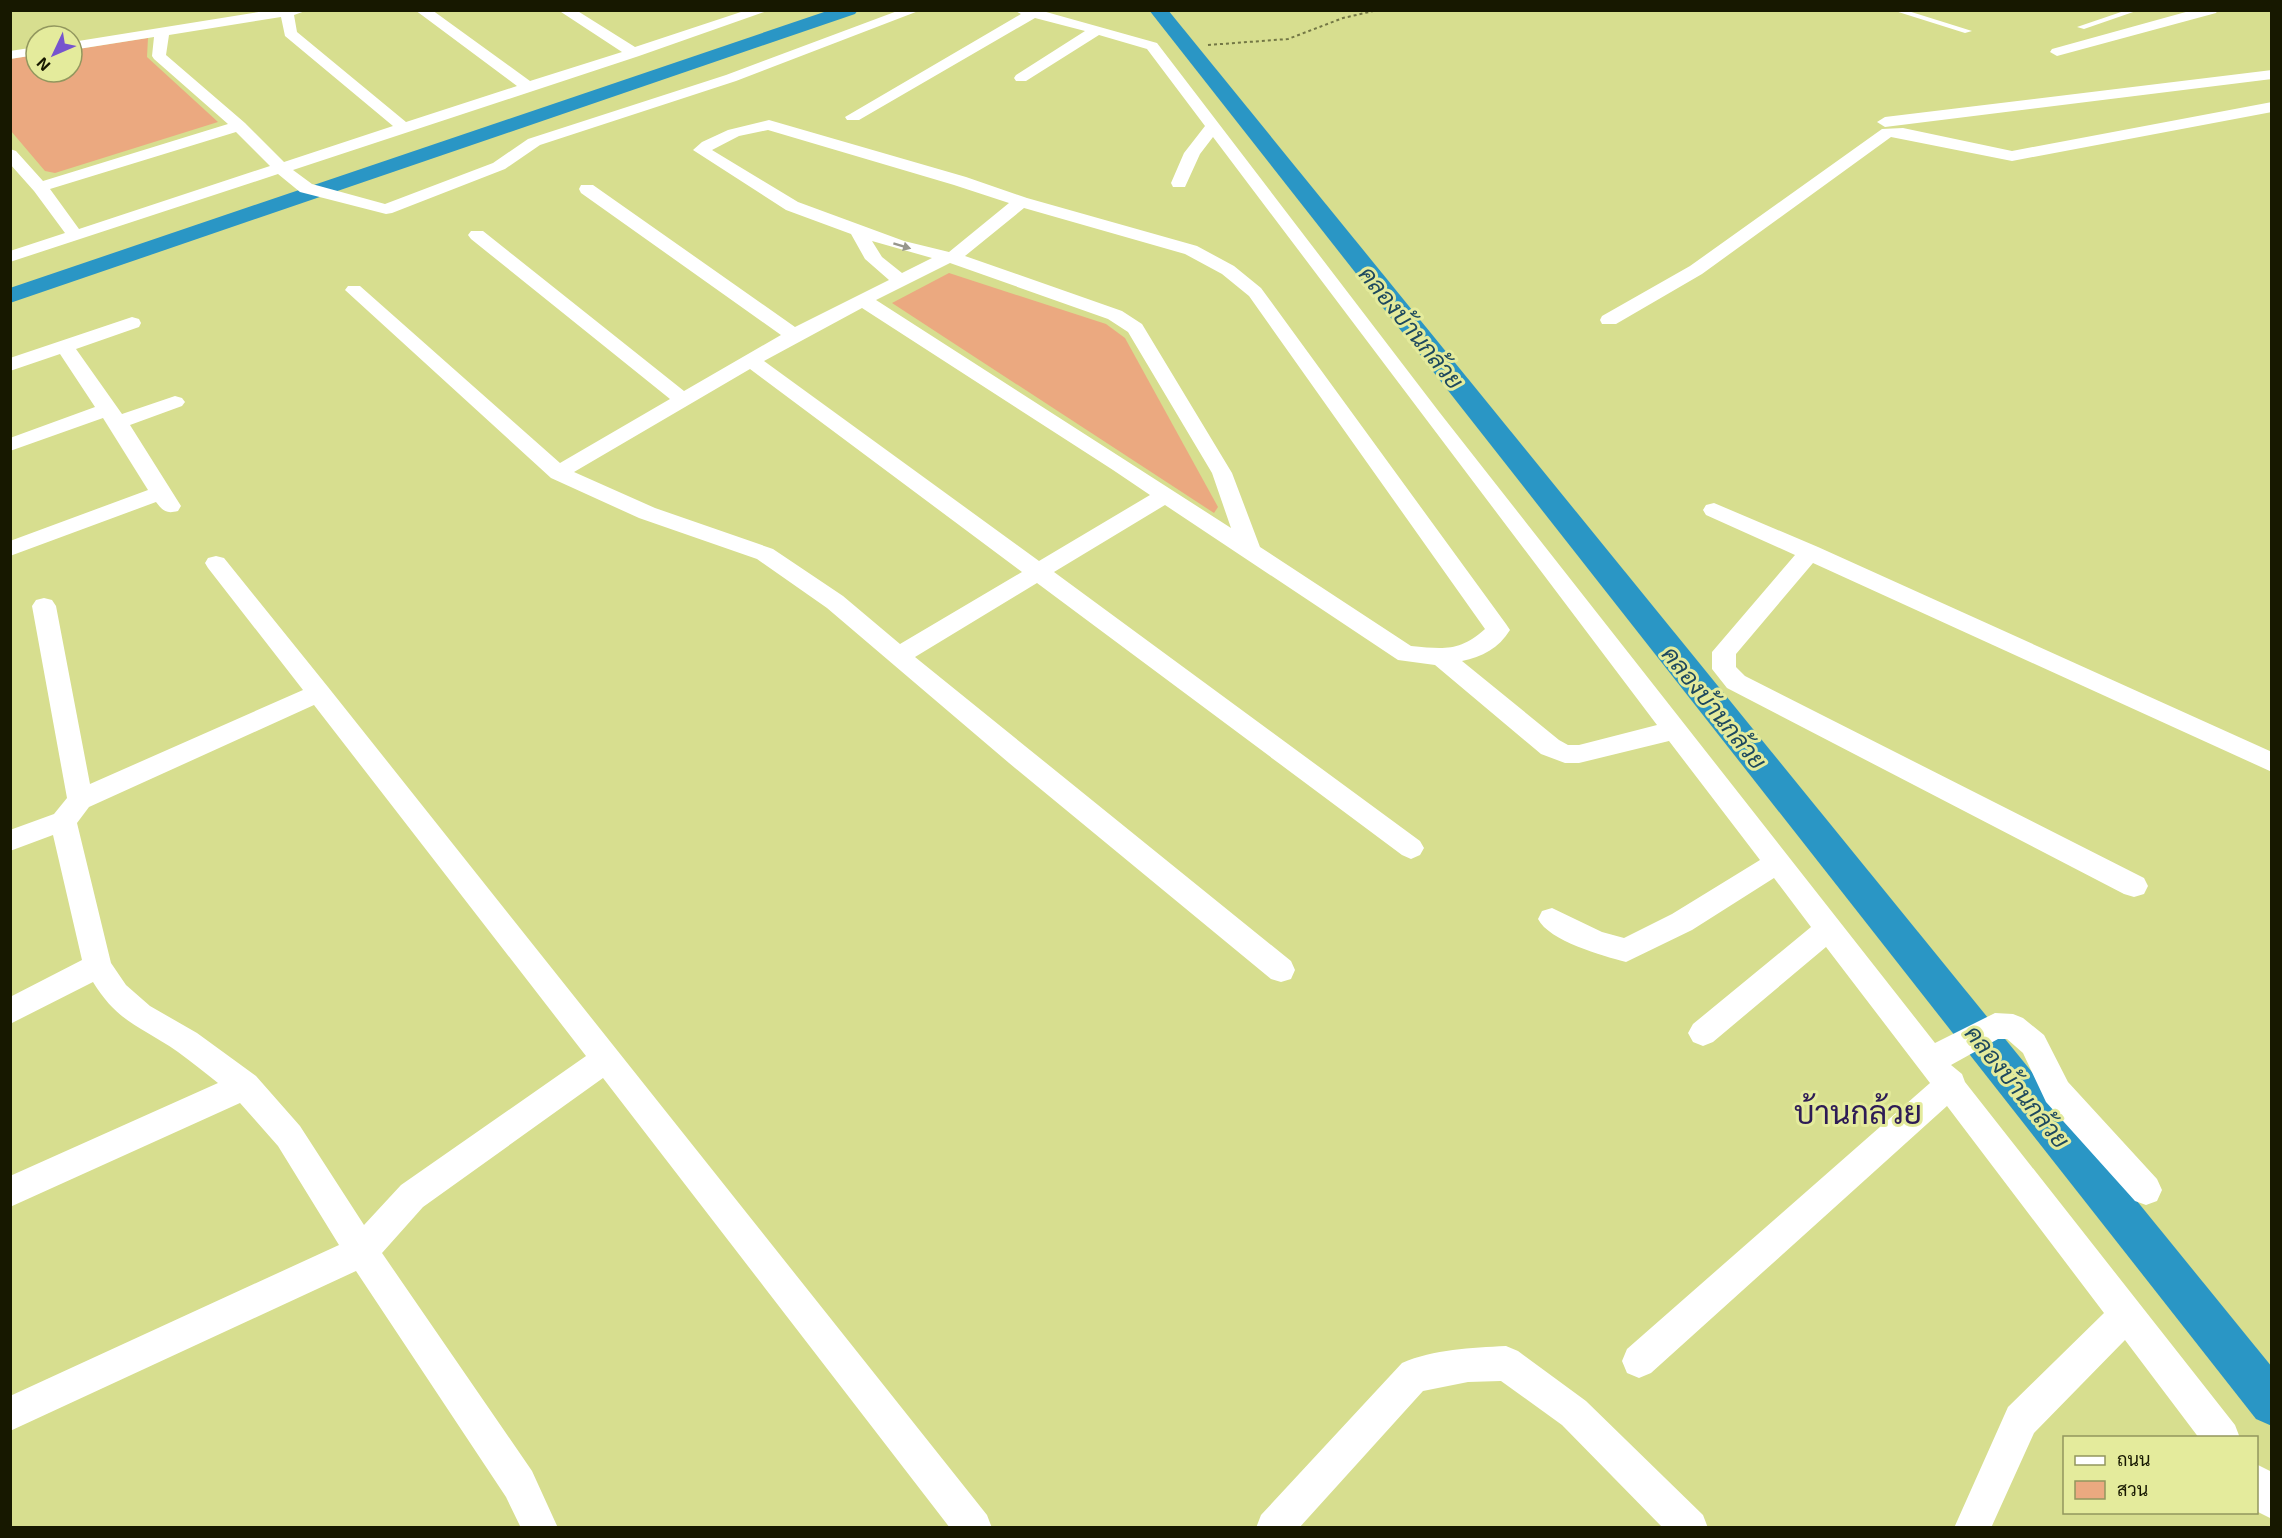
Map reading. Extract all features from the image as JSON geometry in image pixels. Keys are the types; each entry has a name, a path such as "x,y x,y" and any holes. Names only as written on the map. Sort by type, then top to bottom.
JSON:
{"street":[{"path":"422,10 528,87"},
{"path":"565,10 634,53"},
{"path":"715,10 733,20"},
{"path":"10,257 283,170 763,10"},
{"path":"356,220 499,166 534,141 731,78 914,10"},
{"path":"2057,52 2211,10"},
{"path":"84,44 294,12 290,33 404,128"},
{"path":"853,117 1027,12 1152,46 1829,928 1946,1063 2127,1314 2221,1436"},
{"path":"1021,78 1097,30"},
{"path":"162,32 159,56 239,126 283,170 306,188 386,208"},
{"path":"1888,132 1881,125 1890,121 1958,115 2141,88 2271,74"},
{"path":"1609,320 1696,270 1888,132 1903,133 2012,156 2271,107"},
{"path":"863,300 1120,465 1164,496 1406,654 1441,657 1476,650 1498,630 1255,292 1228,270 1191,250 1021,202 960,181 769,125 756,126 701,150 792,206 897,245 949,258 1115,315 1135,328 1222,473 1251,552"},
{"path":"40,187 239,126"},
{"path":"1179,183 1192,153 1214,126"},
{"path":"10,154 40,187 75,236"},
{"path":"587,189 794,335"},
{"path":"558,473 794,335 949,258 1021,202"},
{"path":"859,231 866,251 877,264 902,281"},
{"path":"477,234 683,400"},
{"path":"354,290 558,473 647,513 765,554 835,602 1018,756 1281,970"},
{"path":"10,365 132,323"},
{"path":"10,549 165,499 65,347"},
{"path":"751,360 1411,849"},
{"path":"10,445 112,416 175,402"},
{"path":"900,656 1164,496"},
{"path":"1714,510 2271,762"},
{"path":"1810,552 1724,651 1724,669 1736,682 2134,886"},
{"path":"216,563 974,1527"},
{"path":"44,606 72,811 98,966 116,994 140,1015 186,1042 245,1086 289,1136 362,1251 519,1484 540,1527"},
{"path":"1441,657 1550,747 1565,754 1579,754 1675,730"},
{"path":"10,841 319,693"},
{"path":"1552,919 1595,942 1626,950 1682,922 1778,862"},
{"path":"1703,1033 1829,928"},
{"path":"10,1012 98,966"},
{"path":"1639,1360 1946,1063 1995,1026 2013,1027 2034,1044 2057,1092 2146,1190"},
{"path":"10,1414 362,1251 412,1196 606,1059"},
{"path":"10,1192 245,1086"},
{"path":"1972,1527 2021,1420 2127,1314"},
{"path":"1274,1527 1414,1375 1468,1365 1506,1363 1574,1413 1690,1527"},
{"path":"2258,1485 2271,1501"}],"lane":[{"path":"1895,10 1968,31"},
{"path":"2081,27 2136,10"}],"path":[{"path":"1208,45 1287,39 1343,18 1378,10"}],"green space":[{"path":"148,38 147,57 218,122 55,173 45,171 11,131 10,59 24,57 24,84 84,84 84,48"},
{"path":"949,273 1106,324 1125,338 1218,507 1214,513 892,303"}],"waterway":[{"path":"10,296 849,10"},
{"name":"คลองบ้านกล้วย","path":"1158,10 2272,1403"}],"district":[{"name":"บ้านกล้วย","path":"1858,1111"}]}
